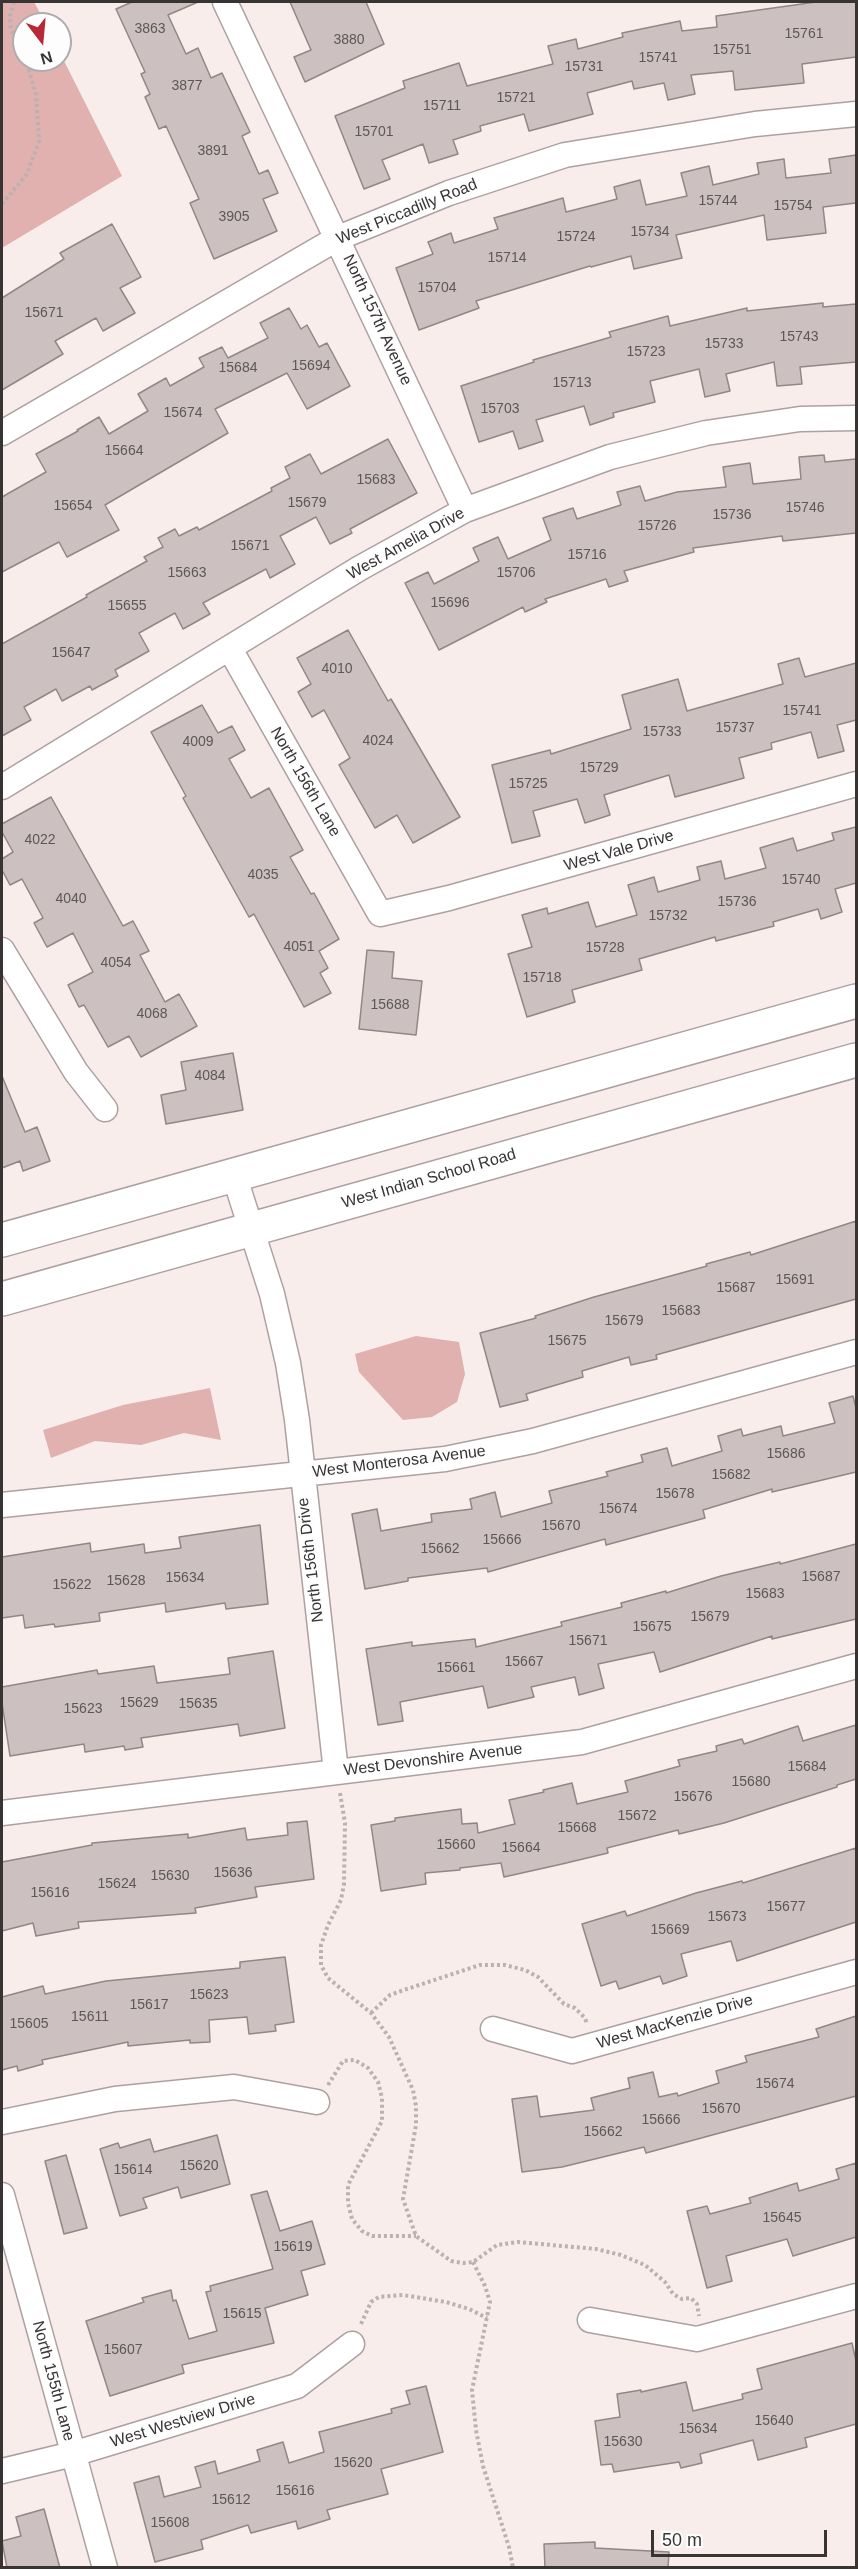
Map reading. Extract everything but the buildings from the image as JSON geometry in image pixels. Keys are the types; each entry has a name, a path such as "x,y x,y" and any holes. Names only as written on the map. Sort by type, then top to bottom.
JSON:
{"main road":[{"path":"2,1240 856,1001"},
{"name":"West Indian School Road","path":"2,1299 856,1060"}],"street":[{"name":"North 157th Avenue","path":"225,2 465,510"},
{"name":"West Piccadilly Road","path":"2,434 338,238 449,193 565,155 755,124 856,114"},
{"name":"West Amelia Drive","path":"2,787 360,568 465,510 610,457 705,433 800,419 856,418"},
{"name":"North 156th Lane","path":"230,649 380,914"},
{"name":"West Vale Drive","path":"380,914 449,898 856,784"},
{"path":"2,950 76,1072 105,1108"},
{"name":"North 156th Drive","path":"234,1175 282,1335 297,1420 336,1772"},
{"name":"West Monterosa Avenue","path":"2,1505 302,1475 445,1459 490,1451 856,1352"},
{"name":"West Devonshire Avenue","path":"2,1814 582,1742 856,1666"},
{"name":"West MacKenzie Drive","path":"493,2029 572,2051 856,1971"},
{"path":"2,2122 115,2098 234,2087 317,2102"},
{"name":"North 155th Lane","path":"2,2194 105,2568"},
{"path":"590,2320 697,2339 856,2296"},
{"name":"West Westview Drive","path":"2,2471 73,2454 297,2386 352,2344"}],"path":[{"path":"12,32 10,16 14,2"},
{"path":"2,204 27,174 39,141 36,95 29,72"},
{"path":"336,1772 345,1822 345,1884 341,1900 328,1924 321,1945 321,1965 328,1978 371,2013 388,2037 413,2090 416,2125 403,2199 416,2236 451,2261 473,2262 497,2245 518,2242 596,2250 621,2255 645,2265 664,2282 673,2294 682,2299 691,2298 697,2304 700,2313 697,2339"},
{"path":"371,2013 390,1995 401,1991 480,1965 504,1965 525,1970 538,1977 564,2004 575,2007 585,2018 594,2045"},
{"path":"317,2102 343,2061 355,2060 368,2068 378,2082 382,2098 382,2121 348,2185 348,2203 352,2219 362,2231 372,2236 416,2236"},
{"path":"473,2262 490,2302 472,2390 476,2430 483,2466 509,2547 513,2568"},
{"path":"352,2344 371,2302 379,2297 403,2295 446,2302 469,2309 487,2318"}],"shaded area":[{"path":"2,2 34,2 39,12 12,12 12,72 70,72 122,176 2,248"},
{"path":"416,1336 459,1342 465,1374 457,1402 432,1417 403,1420 359,1372 355,1354"},
{"path":"210,1388 221,1440 184,1433 141,1445 95,1441 51,1458 43,1430 123,1405"}]}
